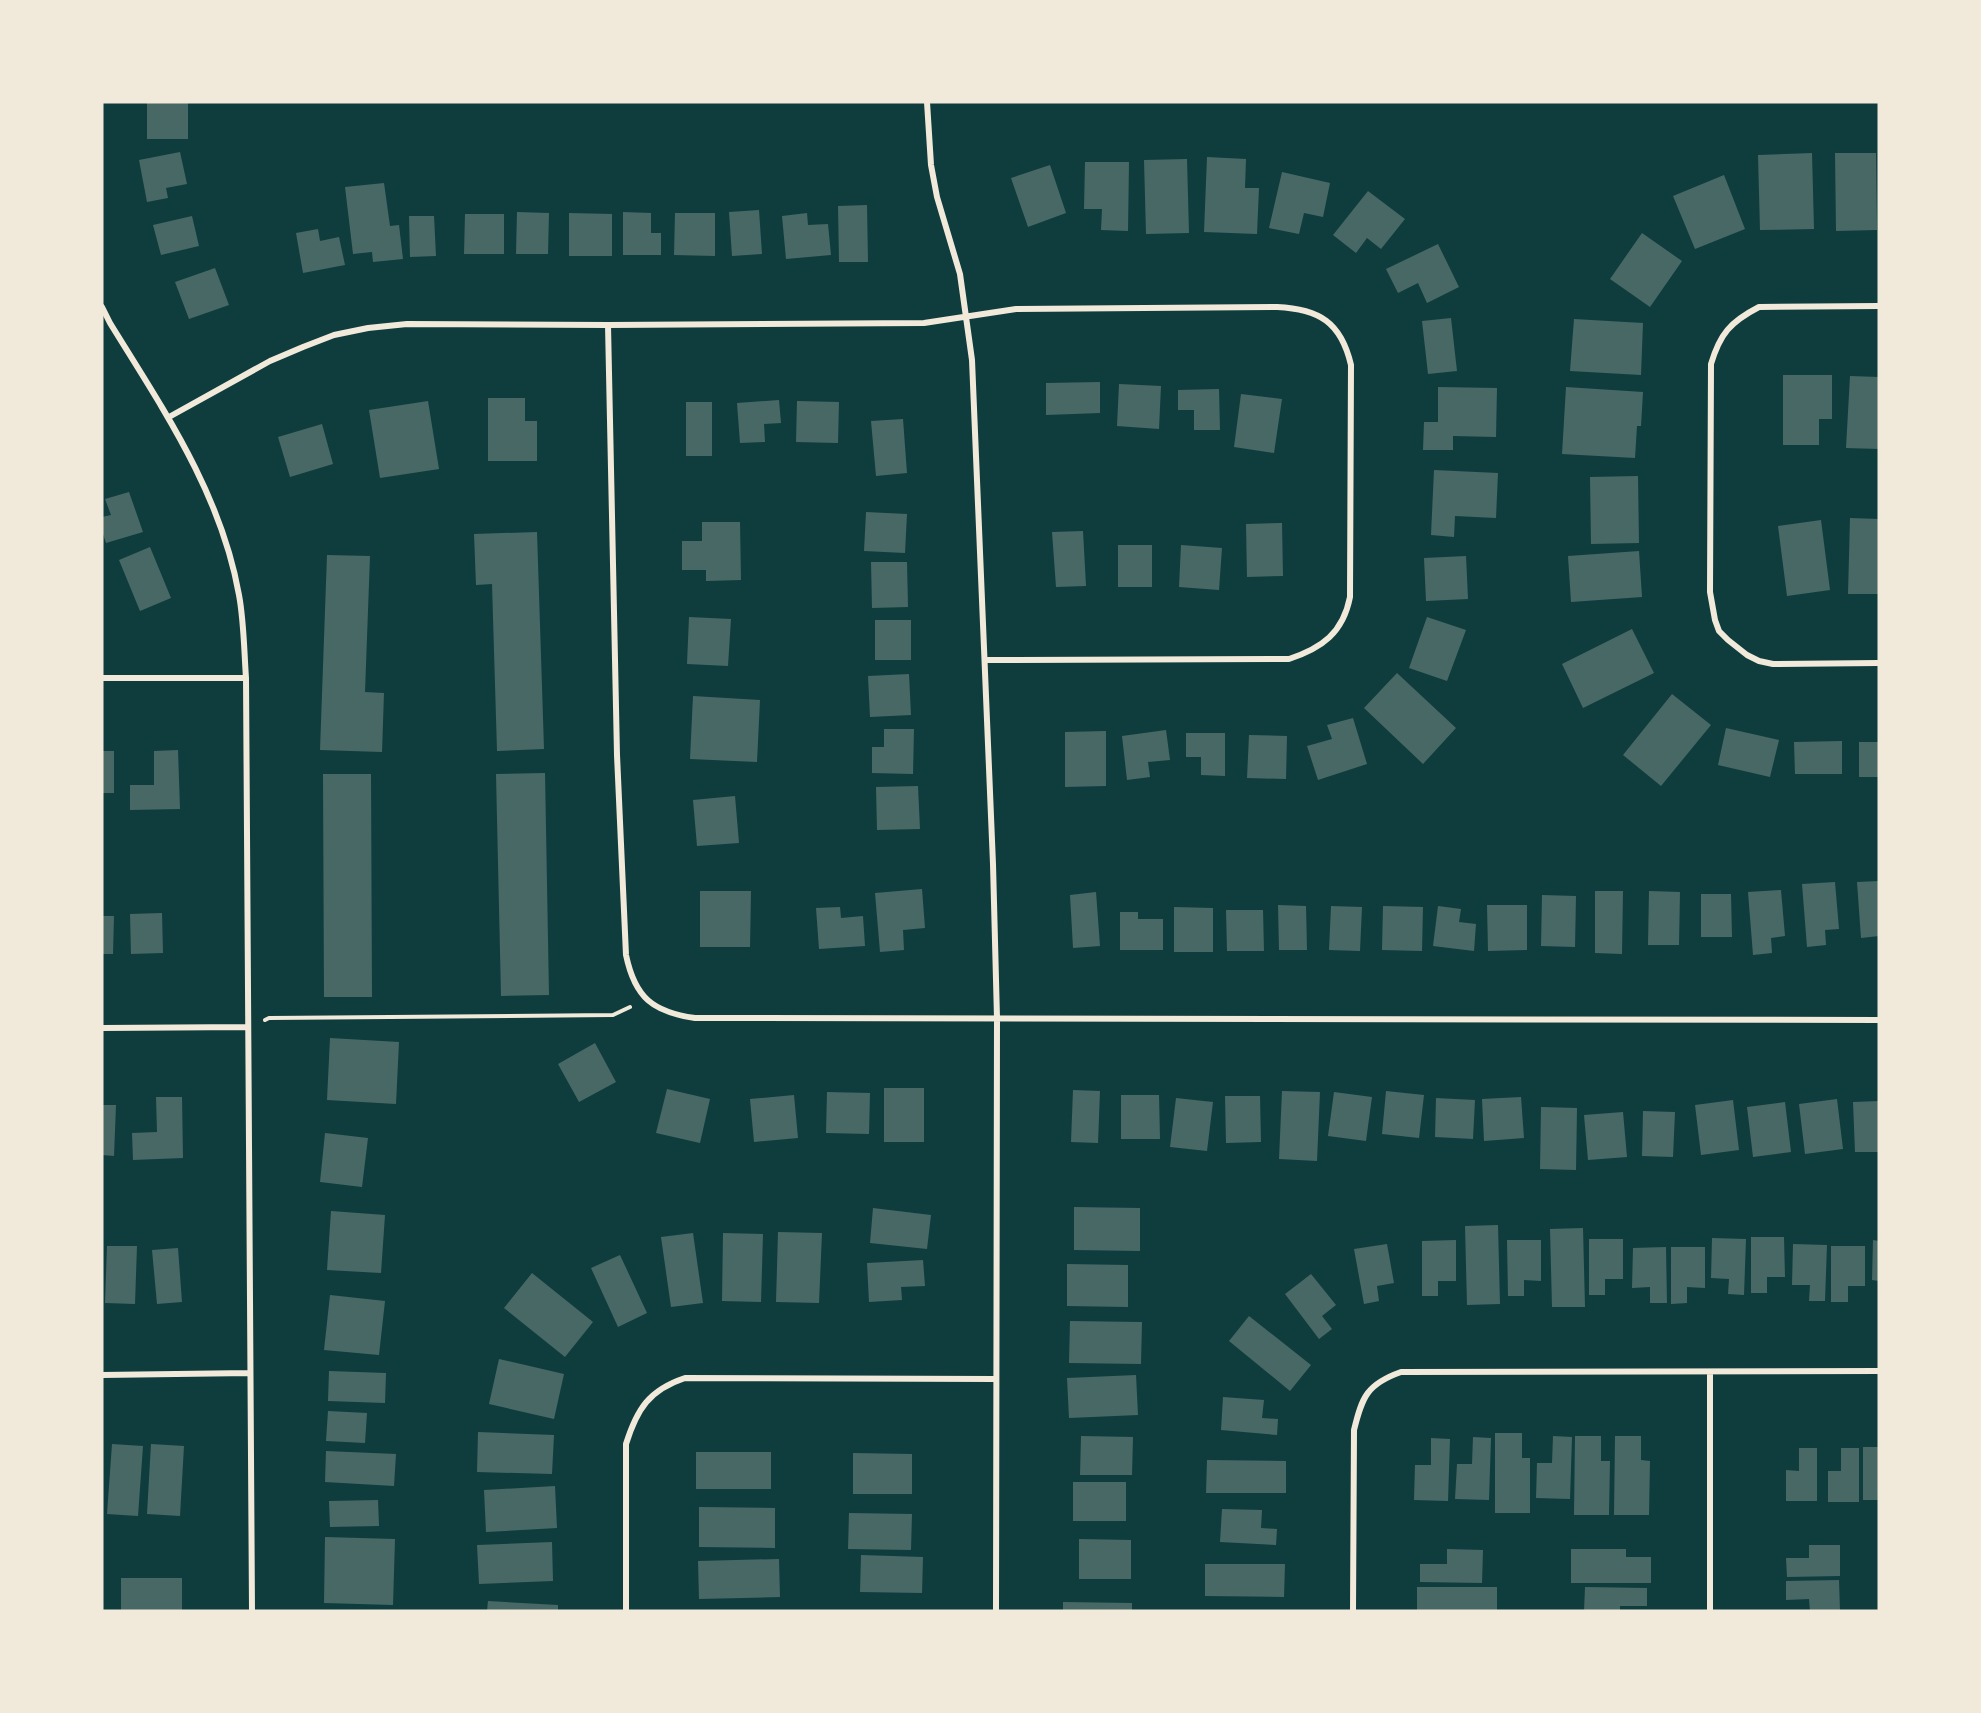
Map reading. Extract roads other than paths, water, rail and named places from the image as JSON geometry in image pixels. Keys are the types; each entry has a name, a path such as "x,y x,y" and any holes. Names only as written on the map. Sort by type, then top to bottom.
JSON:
{"street":[{"path":"927,102 931,165 937,196 960,274 972,360 993,864 997,1018 996,1611"},
{"path":"1879,306 1759,307 1728,327 1717,344 1711,364 1710,592 1719,631 1747,655 1759,661 1773,664 1879,663"},
{"path":"102,307 169,417 195,466 227,546 239,597 246,678 252,1611"},
{"path":"169,417 270,361 334,335 368,328 419,323 608,325 924,322 1016,309 1295,308 1314,313 1327,320 1344,346 1351,365 1350,597 1347,614 1339,627 1326,640 1309,652 1289,659 985,660"},
{"path":"608,325 617,755 626,955 630,974 638,990 654,1006 672,1015 695,1018 1879,1020"},
{"path":"102,678 246,678"},
{"path":"102,1028 247,1027"},
{"path":"1353,1611 1354,1430 1360,1405 1372,1387 1386,1378 1401,1372 1879,1371"},
{"path":"1710,1372 1710,1611"},
{"path":"102,1375 250,1373"},
{"path":"626,1611 626,1444 633,1421 645,1402 660,1389 685,1378 996,1379"}]}
